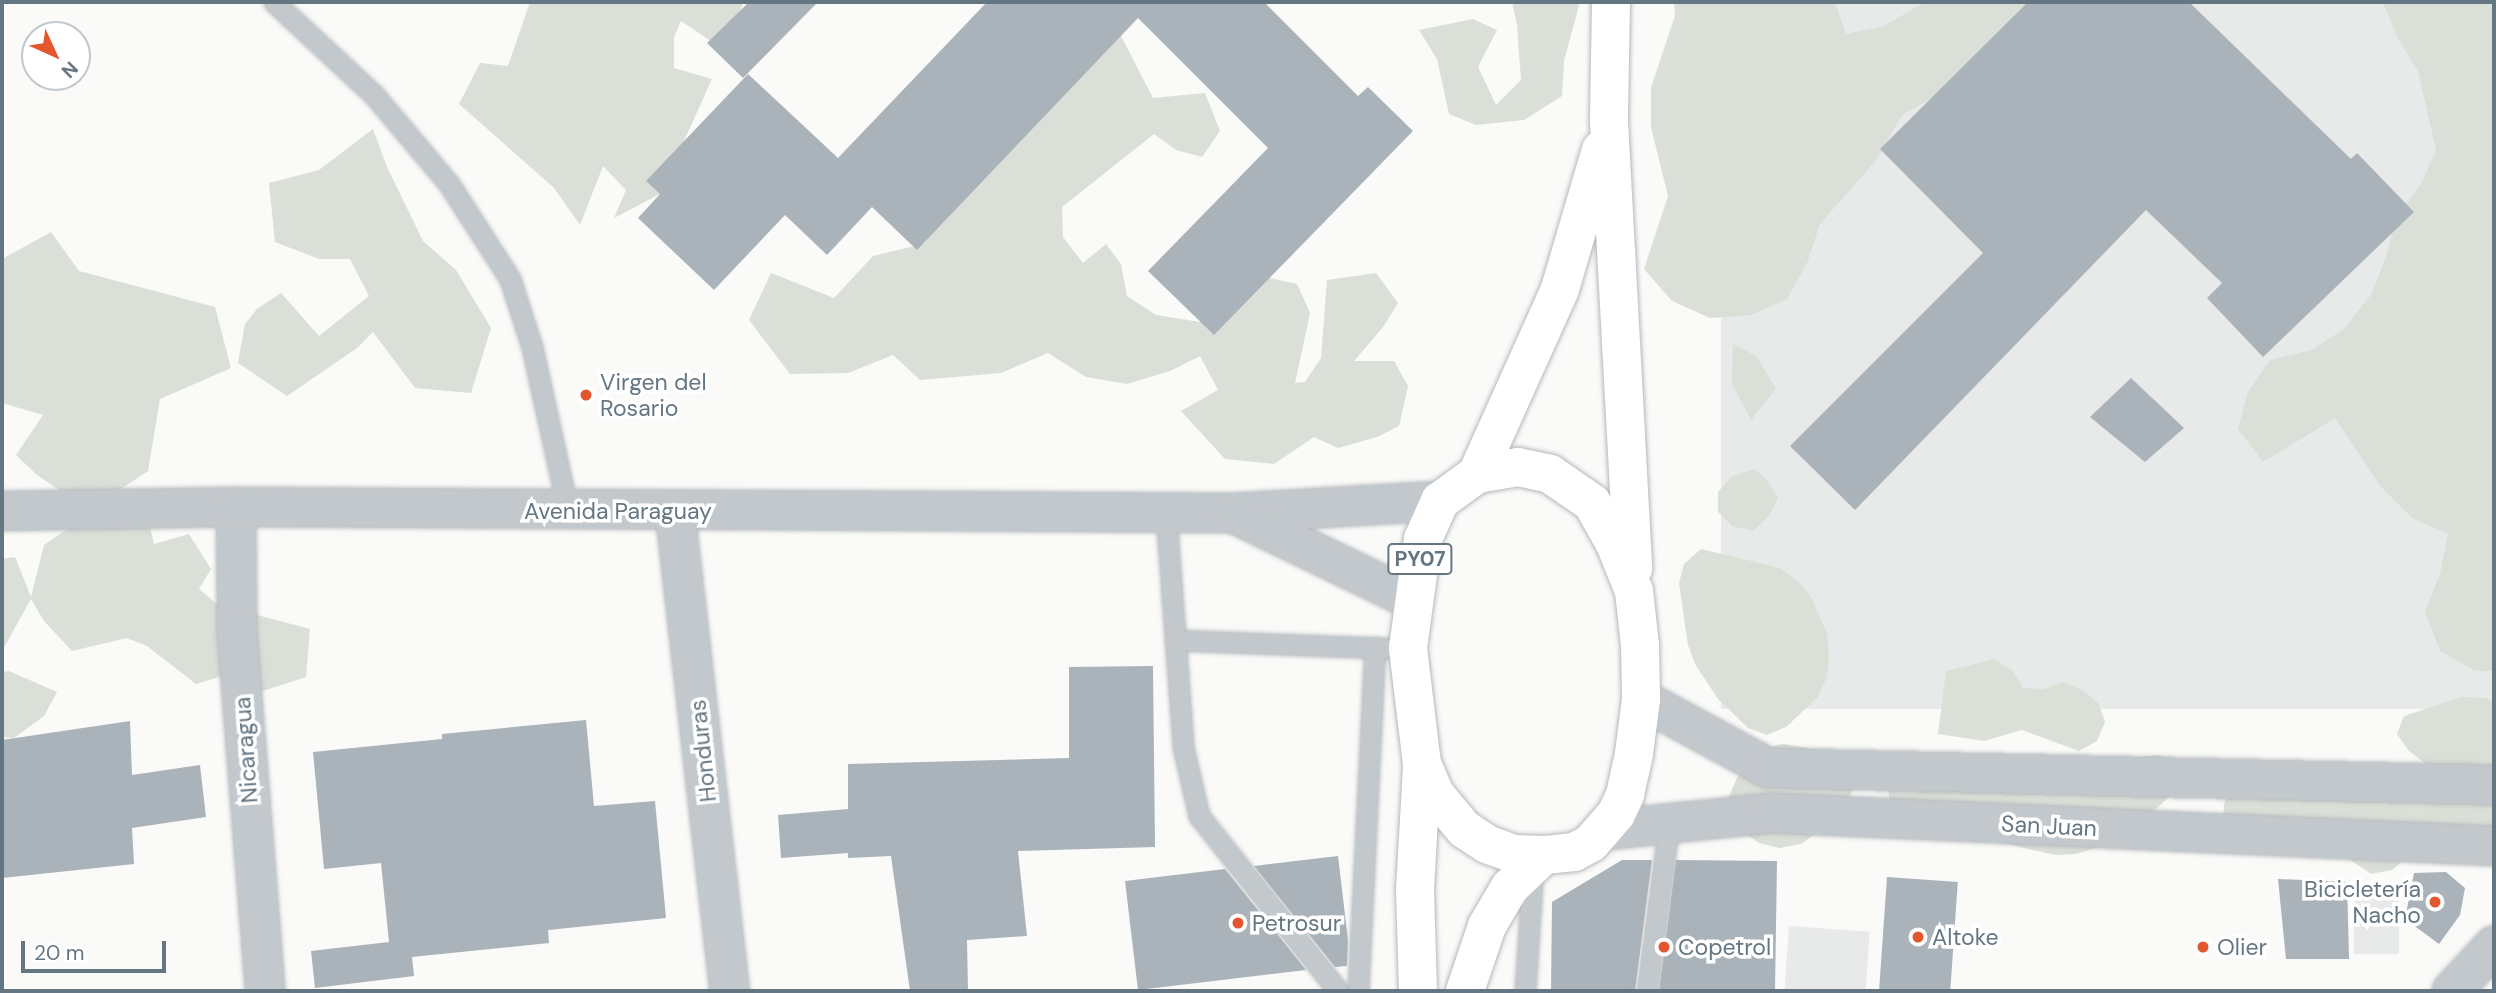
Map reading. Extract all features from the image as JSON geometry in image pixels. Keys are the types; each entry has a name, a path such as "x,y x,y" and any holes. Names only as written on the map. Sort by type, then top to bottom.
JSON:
{"highway":[{"name":"PY07","path":"1611,2 1609,121 1641,699 1625,795 1605,830 1574,852 1538,861 1487,844 1464,829 1435,794 1422,764 1392,648 1413,600 1423,539 1440,501 1478,474 1518,467 1550,474 1592,503 1615,544 1634,591"},
{"name":"PY07","path":"1478,474 1560,289 1609,121"},
{"name":"PY07","path":"1418,991 1415,889 1422,764"},
{"path":"1465,991 1487,926 1510,887 1538,861"}],"street":[{"name":"Avenida Paraguay","path":"2,511 236,507 1233,513 1440,501"},
{"name":"Nicaragua","path":"236,507 237,632 265,991"},
{"name":"Honduras","path":"675,511 730,991"},
{"path":"1233,513 1413,600"},
{"path":"1641,699 1768,768 2494,785"},
{"name":"San Juan","path":"1605,830 1771,813 2494,846"},
{"path":"2452,991 2494,946"}],"lane":[{"path":"274,2 374,95 441,174 510,279 532,347 568,511"},
{"path":"1167,513 1183,747 1199,817 1338,991"},
{"path":"1175,640 1392,648 1358,991"},
{"path":"1647,991 1669,823"},
{"path":"1525,991 1538,861"}],"shaded area":[{"path":"530,2 743,2 741,9 714,43 681,21 674,37 674,68 712,79 660,194 614,218 626,190 603,166 580,225 554,188 459,104 480,63 508,66"},
{"path":"1512,2 1580,2 1564,61 1562,96 1524,120 1476,125 1449,114 1437,59 1419,30 1473,19 1497,30 1478,67 1496,105 1521,80 1517,25"},
{"path":"1674,2 1835,2 1846,34 1884,26 1925,2 2048,2 2050,31 1902,115 1877,159 1820,224 1807,263 1787,299 1751,315 1710,318 1672,301 1644,269 1668,196 1651,127 1651,88 1675,16"},
{"path":"1721,2 2494,2 2494,709 1721,709"},
{"path":"2383,2 2494,2 2494,671 2475,671 2440,651 2425,611 2440,574 2448,534 2412,518 2381,487 2335,418 2263,462 2238,429 2248,392 2270,360 2312,350 2344,329 2371,295 2386,257 2396,217 2421,184 2436,150 2418,71 2397,37"},
{"path":"1119,32 1153,98 1205,93 1220,131 1202,157 1176,150 1154,134 1062,207 1063,237 1083,263 1106,244 1121,264 1127,296 1156,315 1200,322 1270,278 1297,284 1310,313 1295,383 1305,382 1321,358 1327,280 1376,273 1398,303 1383,327 1354,361 1394,361 1408,386 1399,426 1377,437 1338,448 1314,437 1274,464 1225,459 1181,411 1218,390 1200,356 1170,371 1127,384 1086,377 1048,353 1001,373 920,380 893,355 848,373 790,374 749,320 771,273 834,298 873,256 923,244 951,202"},
{"path":"373,129 387,167 423,241 456,270 491,328 471,393 415,388 373,332 357,348 287,396 238,363 245,324 257,309 281,293 319,336 369,296 350,259 319,259 275,242 269,183 319,170"},
{"path":"51,232 79,271 215,307 231,368 160,399 148,471 89,510 37,475 16,455 43,415 2,403 2,259"},
{"path":"1733,344 1756,356 1776,389 1751,420 1732,384"},
{"path":"1755,469 1768,481 1778,498 1769,516 1753,531 1732,526 1718,512 1718,492 1731,477"},
{"path":"148,519 154,544 189,534 211,569 199,589 222,608 229,596 257,615 310,629 306,677 248,696 229,674 196,684 147,646 127,638 72,651 44,621 31,599 2,651 2,559 15,557 31,597 44,545 75,524"},
{"path":"1701,549 1780,568 1799,582 1811,597 1827,634 1827,677 1818,697 1786,727 1767,735 1748,728 1718,699 1695,664 1688,645 1679,583 1684,564"},
{"path":"1994,659 2013,671 2023,688 2043,689 2064,682 2084,691 2099,704 2105,722 2097,741 2079,751 2022,730 1984,741 1938,734 1946,671"},
{"path":"9,671 57,692 44,716 14,738 2,737 2,672"},
{"path":"2461,697 2486,698 2494,702 2494,764 2491,768 2494,838 2409,856 2392,870 2371,874 2337,851 2223,824 2224,804 2233,785 2444,770 2425,763 2409,751 2397,734 2404,716"},
{"path":"1783,744 1826,751 1855,783 1848,803 1818,832 1801,844 1779,848 1759,843 1740,830 1728,815 1729,796 1737,778 1764,749"},
{"path":"2159,755 2179,766 2182,786 2150,814 2096,848 2076,854 2055,855 2011,845 1890,803 1887,783"},
{"path":"2354,882 2399,882 2399,954 2354,954"},
{"path":"1789,926 1870,932 1866,991 1784,991"}],"building":[{"path":"749,2 818,2 743,78 707,43"},
{"path":"987,2 1264,2 1358,96 1368,87 1413,131 1214,335 1148,271 1268,148 1138,18 917,250 872,207 827,255 785,215 714,290 638,218 660,194 646,181 748,74 838,158"},
{"path":"2028,2 2189,2 2351,159 2357,153 2414,212 2263,357 2207,298 2222,283 2146,210 1855,510 1790,446 1983,253 1880,149"},
{"path":"2131,378 2184,428 2145,462 2090,417"},
{"path":"1153,666 1155,847 1018,851 1027,936 967,940 968,991 910,991 891,856 848,858 848,853 781,858 778,815 848,809 848,764 1069,758 1069,667"},
{"path":"586,720 594,806 655,801 666,918 548,930 549,943 412,957 414,976 315,988 311,951 389,942 381,863 324,869 313,752 442,739 442,734"},
{"path":"130,721 132,775 200,765 206,817 132,828 134,864 2,878 2,740"},
{"path":"1338,856 1348,940 1347,966 1335,967 1254,866"},
{"path":"1622,860 1652,860 1635,991 1551,991 1552,902"},
{"path":"1676,860 1777,861 1775,991 1659,991"},
{"name":"Petrosur","path":"1225,869 1306,970 1138,990 1125,881"},
{"name":"Bicicletería Nacho","path":"2446,872 2465,888 2460,915 2439,944 2405,919 2414,873"},
{"name":"Altoke","path":"1887,877 1958,882 1950,991 1879,991"},
{"path":"2278,879 2347,882 2349,959 2286,959"}],"place":[{"name":"Virgen del Rosario","path":"586,395"},
{"name":"Bicicletería Nacho","path":"2435,902"},
{"name":"Petrosur","path":"1238,923"},
{"name":"Altoke","path":"1918,937"},
{"name":"Copetrol","path":"1664,947"},
{"name":"Olier","path":"2203,947"}]}
